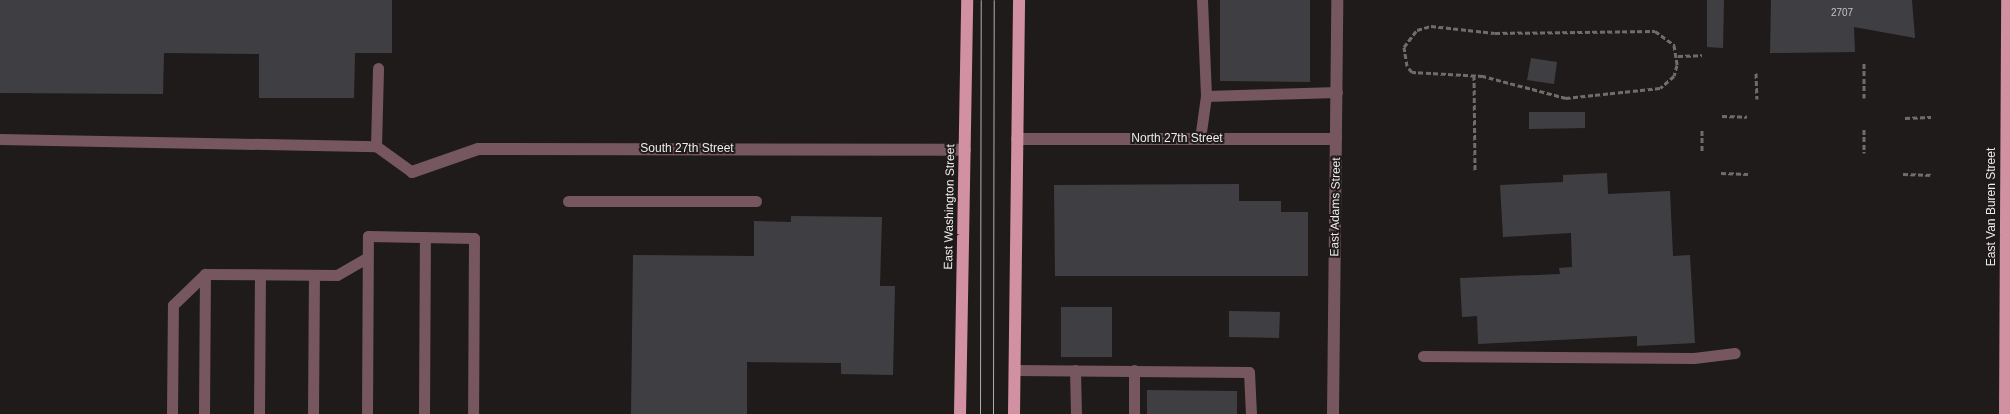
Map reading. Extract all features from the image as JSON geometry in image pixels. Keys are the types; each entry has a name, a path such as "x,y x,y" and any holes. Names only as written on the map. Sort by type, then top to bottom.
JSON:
{"main road":[{"name":"East Washington Street","path":"960,414 967,0"},
{"path":"1014,414 1019,0"},
{"name":"East Van Buren Street","path":"2004,414 2006,0"}],"street":[{"name":"East Adams Street","path":"1333,414 1337,0"},
{"name":"North 27th Street","path":"1017,139 1336,139"},
{"name":"South 27th Street","path":"412,172 478,149 965,150"}],"lane":[{"path":"1200,139 1206,96 1202,0"},
{"path":"376,146 378,68"},
{"path":"1206,96 1337,92"},
{"path":"0,139 376,146 412,172"},
{"path":"568,201 756,202"},
{"path":"367,414 368,236 474,238 473,414"},
{"path":"424,414 425,237"},
{"path":"172,414 173,305 206,274 337,275 367,258"},
{"path":"204,414 206,274"},
{"path":"258,414 260,274"},
{"path":"313,414 314,275"},
{"path":"1423,356 1694,358 1735,353"},
{"path":"1015,370 1248,372 1250,414"},
{"path":"1075,370 1076,414"},
{"path":"1134,370 1134,414"}],"path":[{"path":"1431,26 1495,32 1655,31 1667,36 1678,56 1674,76 1660,88 1566,98 1474,75 1412,72 1405,55 1408,39 1417,30 1431,26"},
{"path":"1678,56 1702,55"},
{"path":"1864,63 1864,98"},
{"path":"1756,72 1757,98"},
{"path":"1474,75 1476,172"},
{"path":"1722,116 1747,117"},
{"path":"1905,118 1931,117"},
{"path":"1864,129 1864,153"},
{"path":"1702,130 1702,151"},
{"path":"1721,173 1748,174"},
{"path":"1903,174 1933,175"}],"building":[{"path":"0,0 392,0 392,53 355,53 354,98 259,98 259,54 164,53 163,94 0,93"},
{"path":"1220,0 1310,0 1310,82 1220,81"},
{"path":"1707,0 1724,0 1723,48 1707,47"},
{"path":"1771,0 1912,0 1915,38 1854,27 1855,52 1770,53"},
{"path":"1531,58 1557,62 1554,84 1527,80"},
{"path":"1529,112 1585,112 1585,128 1529,129"},
{"path":"1607,173 1608,194 1670,191 1673,256 1690,255 1695,343 1637,346 1637,336 1478,344 1477,316 1462,317 1460,278 1560,274 1559,268 1572,267 1571,233 1503,237 1500,185 1563,182 1563,175"},
{"path":"1239,184 1239,201 1281,201 1281,212 1308,212 1308,276 1055,276 1054,185"},
{"path":"791,216 882,217 880,286 895,286 893,375 841,374 841,363 747,362 747,414 631,414 633,255 754,256 754,221 791,222"},
{"path":"1061,307 1112,307 1112,357 1061,357"},
{"path":"1229,311 1280,312 1279,338 1229,337"},
{"path":"1147,390 1237,391 1237,414 1147,414"}],"tram line":[{"path":"980,414 981,0"},
{"path":"993,414 994,0"}]}
